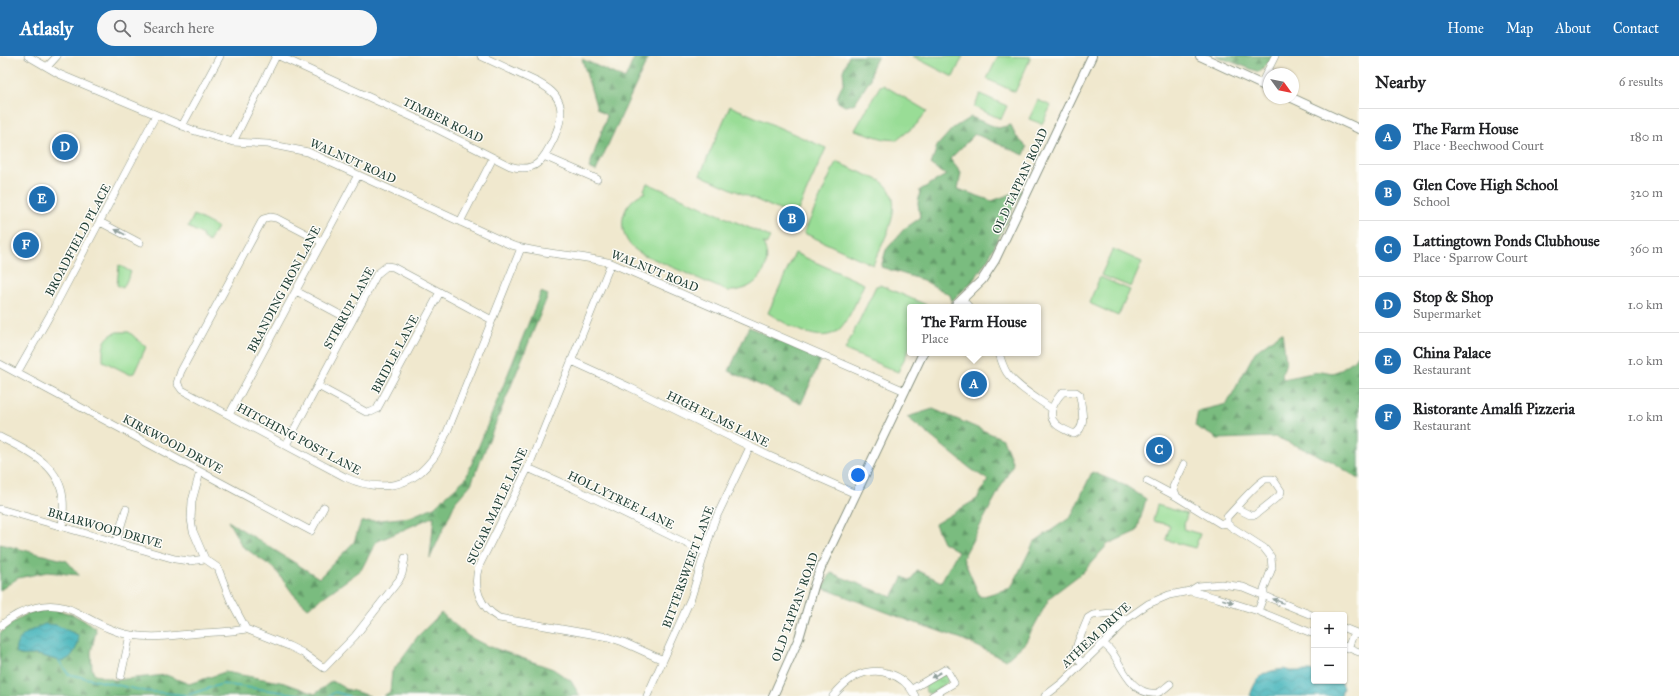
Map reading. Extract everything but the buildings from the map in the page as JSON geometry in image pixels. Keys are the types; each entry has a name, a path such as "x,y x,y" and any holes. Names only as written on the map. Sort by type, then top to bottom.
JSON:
{"street":[{"name":"WALNUT ROAD","path":"28,56 47,67 207,136 230,141 296,148 324,158 511,245 535,252 595,259 611,263 905,391"},
{"path":"47,67 57,56"},
{"path":"182,126 220,56"},
{"path":"230,141 276,56"},
{"name":"TIMBER ROAD","path":"279,56 419,120 510,166 522,168 535,165 546,157"},
{"path":"481,56 539,83 554,94 560,105 561,117 558,130 546,157 597,179"},
{"name":"OLD TAPPAN ROAD","path":"957,304 982,280 995,260 1092,56"},
{"path":"1200,56 1263,85"},
{"path":"1271,68 1275,56"},
{"path":"1299,101 1359,129"},
{"name":"BROADFIELD PLACE","path":"17,374 100,222 156,115"},
{"path":"460,222 493,158"},
{"name":"BRANDING IRON LANE","path":"229,415 358,175"},
{"name":"HITCHING POST LANE","path":"322,242 276,218 270,216 262,219 178,378 177,383 182,390 345,477 369,486 391,486 405,482 414,477 430,463 447,432 521,248"},
{"path":"100,222 140,243"},
{"name":"SUGAR MAPLE LANE","path":"611,263 528,468 477,573 477,591 484,606 490,613 504,620 608,637 663,660"},
{"name":"STIRRUP LANE","path":"286,445 377,274 387,266 393,267 492,320"},
{"path":"296,291 352,321"},
{"name":"BRIDLE LANE","path":"318,386 366,412 371,412 377,409 440,292"},
{"path":"962,299 966,304"},
{"name":"OLD TAPPAN ROAD","path":"772,696 799,638 815,583 822,565 921,356"},
{"path":"1000,356 1002,364 1008,374 1017,383 1052,409"},
{"name":"HIGH ELMS LANE","path":"572,362 629,387 750,447 856,494"},
{"name":"KIRKWOOD DRIVE","path":"0,364 311,531 324,507"},
{"path":"1063,392 1076,392 1080,395 1083,427 1079,432 1074,434 1055,424 1052,420 1052,409 1063,392"},
{"path":"0,437 43,461 52,471 61,488 63,499 62,527"},
{"name":"BITTERSWEET LANE","path":"646,696 690,598 714,522 750,447"},
{"path":"1177,497 1174,487 1184,464"},
{"name":"HOLLYTREE LANE","path":"528,468 575,489 704,552"},
{"path":"200,472 192,501 191,519 193,531 205,559 218,568 230,599 246,629"},
{"path":"1236,508 1250,515 1255,515 1280,495 1281,490 1273,479 1267,479 1259,483 1227,517 1227,523 1230,526 1264,548 1272,557 1272,568 1258,611"},
{"path":"1147,481 1177,497 1221,524 1227,523"},
{"name":"BRIARWOOD DRIVE","path":"0,509 183,561 205,559"},
{"path":"116,542 126,509"},
{"path":"0,626 23,610 35,607 55,606 75,612 107,629 130,635 157,637 246,629 303,653 324,668 355,636 399,580 402,574 405,558"},
{"name":"ATHEM DRIVE","path":"1190,591 1198,586 1221,584 1243,587 1311,615"},
{"name":"ATHEM DRIVE","path":"1045,696 1062,683 1125,620 1138,610 1157,599 1178,592 1190,591 1224,600 1258,611 1311,633"},
{"path":"1082,663 1075,652 1088,618 1093,615 1111,613 1125,620"},
{"path":"1347,629 1357,633 1347,646"},
{"path":"122,676 130,635"},
{"path":"1103,643 1114,654 1128,682 1134,688 1141,692 1151,694 1158,693 1170,684"},
{"path":"1347,647 1359,652"},
{"path":"912,689 946,669 954,683 932,696"},
{"path":"833,696 844,684 854,677 879,671 900,678 912,689 915,696"}],"green space":[{"path":"635,56 649,56 596,171 589,168 607,116 597,109 582,59 625,79"},
{"path":"849,56 878,56 872,68 870,80 854,104 845,106 838,102 837,97 844,81 843,71"},
{"path":"912,56 963,56 953,77"},
{"path":"998,56 1031,57 1015,92 987,79"},
{"path":"1216,56 1275,56 1259,72"},
{"path":"883,85 927,111 916,125 897,140 884,139 855,130 880,86"},
{"path":"980,94 1007,106 1001,119 974,107"},
{"path":"1038,100 1051,106 1042,124 1029,119"},
{"path":"730,106 826,148 795,217 700,175"},
{"path":"971,117 998,128 1011,125 1015,135 1027,147 1024,155 975,134 950,159 961,173 958,189 992,201 1022,190 989,257 974,280 952,301 950,295 923,280 881,267 886,250 904,229 920,218 918,203 920,190 946,175 931,165 937,146 953,128"},
{"path":"836,162 881,181 889,189 893,199 891,221 873,265 804,233"},
{"path":"647,183 770,237 767,244 763,243 767,262 760,278 745,288 737,291 727,291 642,254 633,248 623,231 625,212 629,204 636,197 646,192 644,190"},
{"path":"194,215 217,227 209,242 202,237 203,235 188,227"},
{"path":"1113,249 1142,262 1131,287 1101,275"},
{"path":"795,253 864,284 849,317 836,332 819,336 810,334 792,327 768,313"},
{"path":"119,265 131,272 123,288 117,285"},
{"path":"1100,277 1130,290 1118,316 1089,303"},
{"path":"880,285 924,304 907,304 907,353 898,372 845,350 876,286"},
{"path":"541,292 548,295 471,484 456,501 430,558 434,516 376,542 361,570 308,608 294,595 275,569 242,546 228,521 319,578 354,542 361,522 410,517 434,507 466,478"},
{"path":"749,327 821,360 801,404 729,371"},
{"path":"117,332 129,332 146,347 134,373 129,374 103,361 104,344 108,337"},
{"path":"1282,332 1286,362 1282,374 1283,379 1322,371 1332,373 1338,371 1353,361 1358,354 1359,346 1359,479 1331,461 1276,437 1218,439 1195,426 1198,411 1227,404 1255,352"},
{"path":"933,409 1003,439 1013,464 963,558 980,597 1011,588 1034,542 1071,517 1092,472 1126,486 1146,499 1137,531 1108,544 1083,572 1050,597 1025,643 1006,660 962,639 823,588 831,573 892,597 903,577 911,581 917,570 941,582 958,551 943,542 935,524 977,499 988,480 971,469 907,417"},
{"path":"1157,505 1187,514 1183,529 1200,534 1195,548 1166,540 1170,525 1153,521"},
{"path":"0,544 67,561 79,575 47,572 18,578 0,590"},
{"path":"54,609 74,615 95,627 96,631 91,652 92,670 96,675 115,680 166,675 189,684 225,672 285,683 315,694 332,681 346,689 370,696 0,696 0,633 24,615","holes":["72,632 76,634 59,661 41,655 19,655"]},
{"path":"441,613 468,636 485,645 553,669 571,681 580,696 383,696 390,692 392,672 418,636"},
{"path":"942,675 947,676 947,683 930,694 926,692 925,686"}],"water":[{"path":"45,624 56,625 78,635 77,646 68,659 59,660 37,655 23,655 16,653 18,642 25,634"},
{"path":"1284,669 1290,671 1311,671 1311,684 1342,684 1343,687 1341,696 1250,696 1258,679 1271,671"}],"waterway":[{"path":"59,661 68,674 144,691 187,695 222,684 311,696"},
{"path":"329,696 335,692 349,696"}],"place":[{"name":"Stop & Shop","path":"65,147"},
{"name":"China Palace","path":"42,199"},
{"name":"Glen Cove High School","path":"792,219"},
{"name":"Ristorante Amalfi Pizzeria","path":"26,245"},
{"name":"The Farm House","path":"974,384"},
{"name":"Lattingtown Ponds Clubhouse","path":"1159,450"}]}
